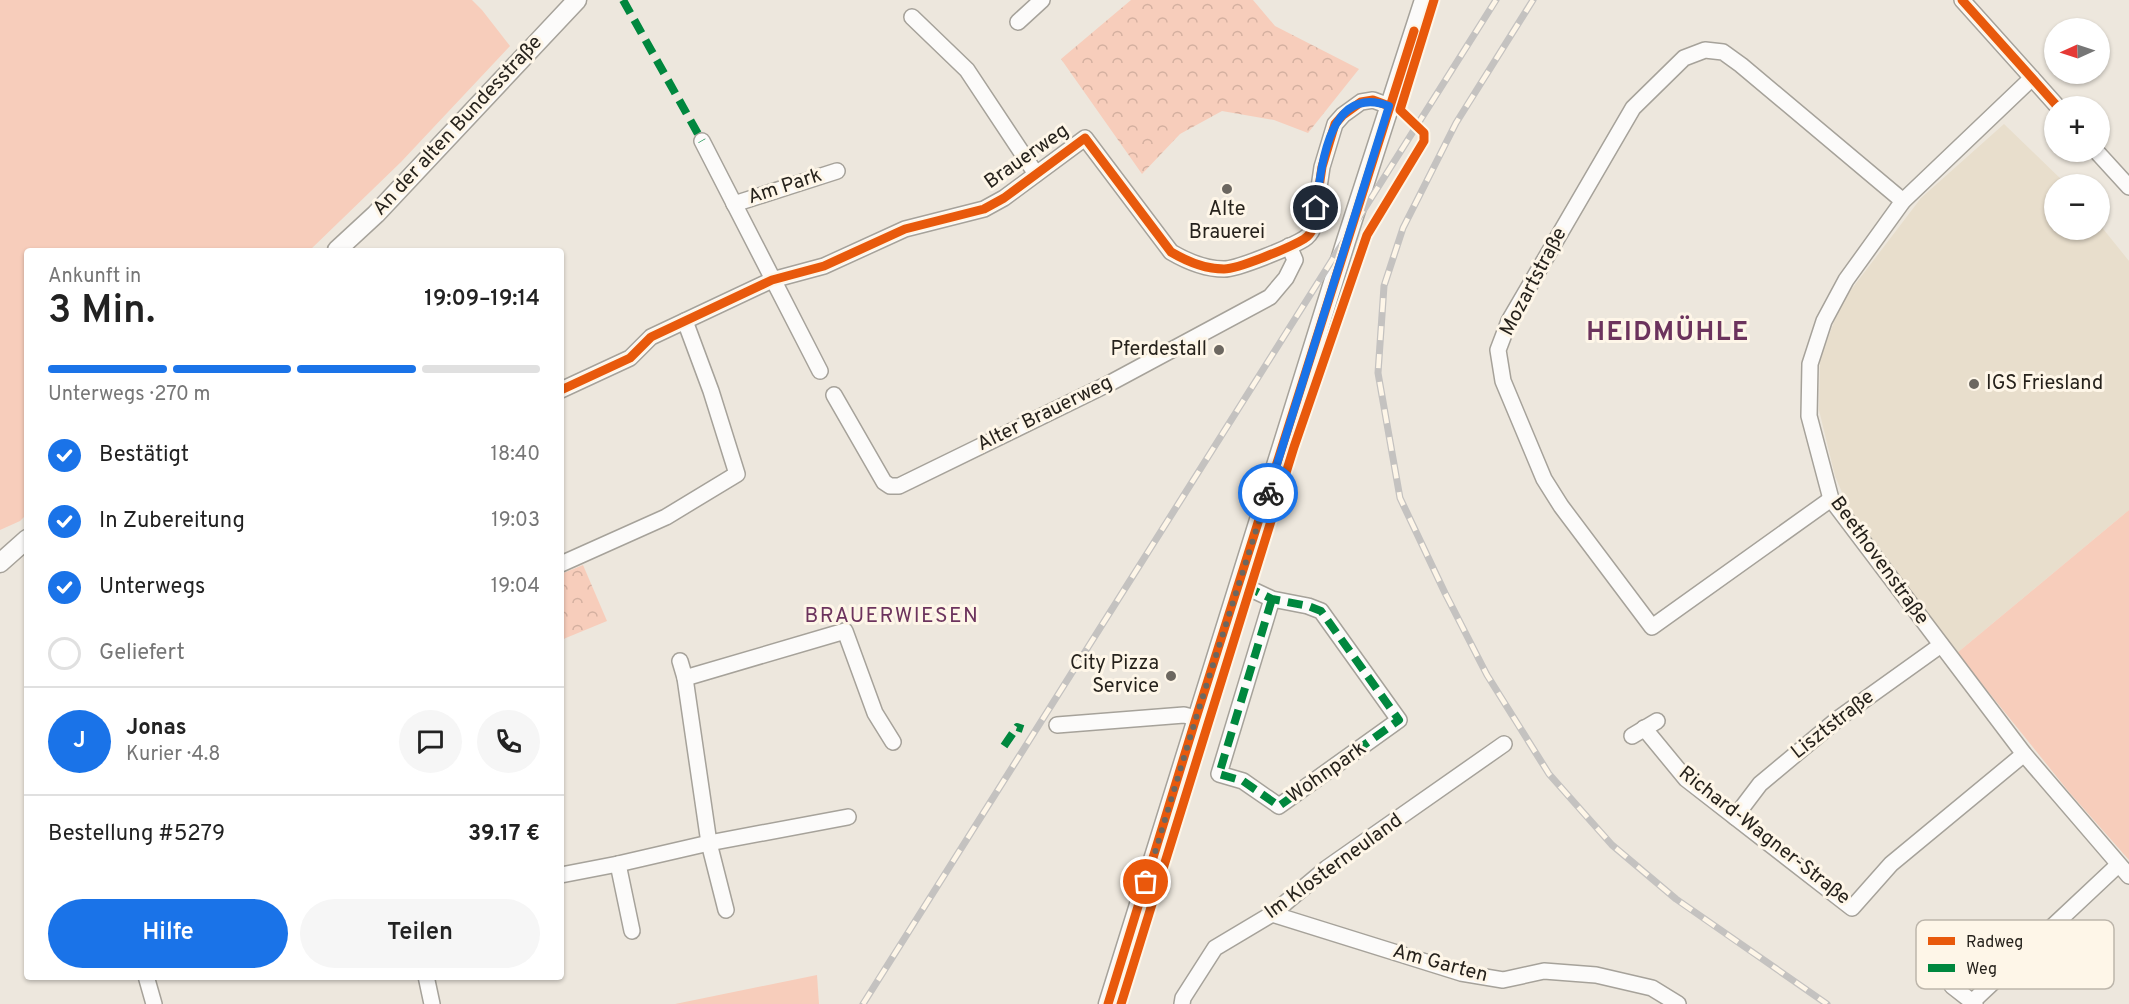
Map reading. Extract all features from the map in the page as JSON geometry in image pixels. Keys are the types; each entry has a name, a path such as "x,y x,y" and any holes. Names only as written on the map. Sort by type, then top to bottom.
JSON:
{"street":[{"name":"An der alten Bundesstraße","path":"339,248 376,214 577,0"},
{"path":"1018,22 1042,0"},
{"path":"1108,1004 1196,718 1424,0"},
{"path":"1962,0 2048,96"},
{"path":"912,17 967,70 1036,174"},
{"name":"Mozartstraße","path":"1831,499 1652,627 1561,506 1544,479 1503,381 1498,350 1515,311 1633,108 1684,58 1705,50 1723,52 1741,65 1903,201"},
{"name":"Beethovenstraße","path":"2032,78 1903,201 1846,280 1824,321 1810,364 1809,416 1831,499 2024,754 2129,876"},
{"name":"Brauerweg","path":"564,389 630,358 651,337 772,280 824,266 905,229 984,209 1004,198 1085,138 1171,252 1188,262 1209,268 1228,269 1289,246 1310,234 1313,228 1322,167 1335,124 1342,115 1361,102 1373,100 1389,106"},
{"path":"702,141 820,371"},
{"path":"2106,162 2129,187"},
{"name":"Am Park","path":"734,204 837,171"},
{"name":"Alter Brauerweg","path":"834,395 884,482 890,486 898,486 1112,382 1270,297 1286,278 1295,260 1289,246"},
{"path":"564,563 666,517 737,474 711,391 685,321"},
{"path":"0,563 24,541"},
{"name":"Wohnpark","path":"1239,584 1272,599 1321,611 1399,720 1370,743 1279,806 1243,781 1219,774 1272,599"},
{"path":"686,678 845,631 874,712 893,742"},
{"name":"Lisztstraße","path":"1736,817 1768,776 1839,718 1941,645"},
{"path":"680,661 686,678 709,843 726,910"},
{"path":"1057,725 1184,715 1196,718"},
{"name":"Richard-Wagner-Straße","path":"1644,728 1686,779 1852,908 1891,864 2024,754"},
{"name":"Im Klosterneuland","path":"1182,1004 1183,998 1215,948 1272,914 1327,868 1504,744"},
{"path":"564,874 709,843 848,817"},
{"path":"618,864 632,931"},
{"path":"2060,920 2118,864"},
{"name":"Am Garten","path":"1272,914 1461,973 1503,980 1544,971 1596,975 1652,988 1678,1004"},
{"path":"147,980 154,1004"},
{"path":"427,980 432,1004"},
{"path":"1956,989 1973,1003 1988,989"}],"shaded area":[{"name":"IGS Friesland","path":"2004,124 2056,174 2044,174 2044,240 2110,240 2110,237 2129,261 2129,510 1957,653 1850,511 1835,476 1819,410 1820,359 1841,303 1921,198"}],"green space":[{"path":"0,0 472,0 510,46 401,162 312,248 24,248 24,517 0,530"},
{"path":"1131,0 1253,0 1275,26 1359,69 1308,133 1274,120 1222,111 1180,134 1142,174 1061,59"},
{"path":"2129,510 2129,860 2069,792 1957,653"},
{"path":"583,565 607,621 564,639 564,573"},
{"path":"817,975 819,1004 675,1004"}],"railway":[{"path":"863,1004 1496,0"},
{"path":"1533,0 1456,123 1403,228 1384,286 1378,373 1400,498 1487,675 1549,774 1612,845 1676,899 1827,1004"}],"marked path":[{"path":"623,0 702,141"},
{"path":"1245,586 1272,599 1321,611 1399,720 1279,806 1243,781 1219,774 1272,599"},
{"path":"1004,746 1017,727 1023,729"}],"cycle path":[{"path":"1121,1004 1294,447 1367,235 1424,141 1424,133 1400,110 1434,0"},
{"path":"1962,0 2048,96"},
{"path":"1108,1004 1196,718 1414,31"},
{"path":"564,389 630,358 651,337 772,280 824,266 905,229 984,209 1004,198 1085,138 1171,252 1197,264 1217,269 1252,262 1297,243 1311,233 1322,167 1335,124 1361,102 1373,100 1389,106"}],"way so far":[{"path":"1146,882 1268,493"}],"place":[{"name":"Alte Brauerei","path":"1227,189"},
{"name":"Pferdestall","path":"1219,350"},
{"name":"IGS Friesland","path":"1974,384"},
{"name":"City Pizza Service","path":"1171,676"}],"district":[{"name":"HEIDMÜHLE","path":"1668,333"},
{"name":"BRAUERWIESEN","path":"892,616"}],"route":[{"path":"1268,493 1389,106 1373,100 1361,102 1342,115 1335,124 1322,167 1316,208"}]}
